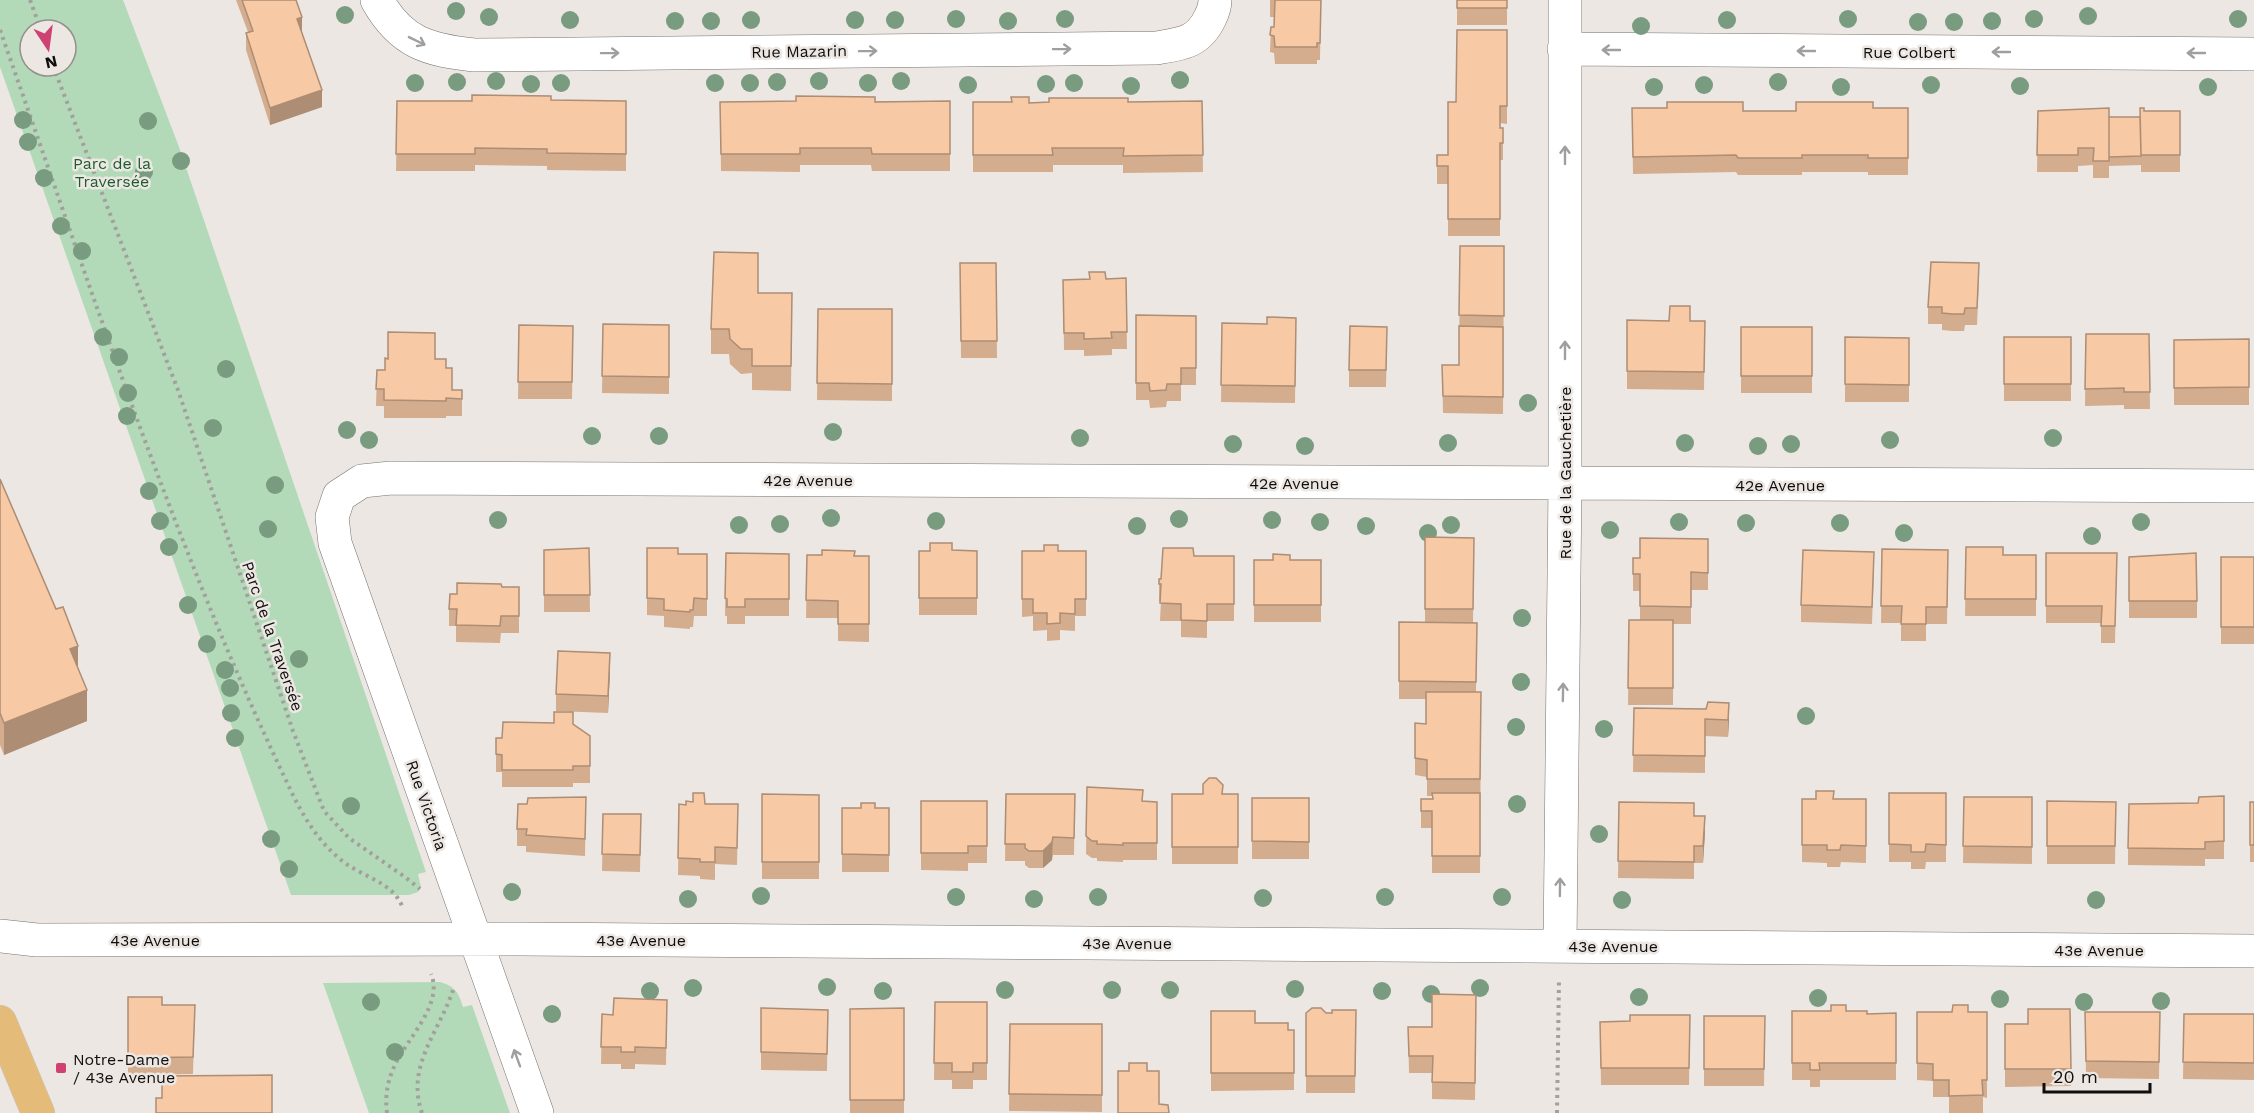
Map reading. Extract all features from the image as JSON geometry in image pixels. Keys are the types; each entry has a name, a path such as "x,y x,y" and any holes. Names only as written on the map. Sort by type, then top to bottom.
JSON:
{"main road":[{"path":"0,1022 39,1113"}],"street":[{"name":"Rue Mazarin","path":"377,0 387,17 410,38 439,51 474,55 1156,48 1183,44 1204,31 1215,7 1215,0"},
{"name":"Rue de la Gauchetière","path":"1560,946 1565,484 1565,0"},
{"name":"Rue Colbert","path":"1564,49 2254,54"},
{"name":"42e Avenue","path":"339,496 362,481 391,478 2254,486"},
{"name":"Rue Victoria","path":"339,496 332,518 335,543 537,1113"},
{"name":"43e Avenue","path":"0,936 37,940 474,939 2254,951"}],"path":[{"path":"30,0 37,18"},
{"path":"0,30 164,494 206,603 293,795 313,830 327,848 346,864 398,894 435,982 433,1001 394,1066 385,1093 387,1113"},
{"name":"Parc de la Traversée","path":"58,78 178,390 293,731 324,811 349,838 405,877 426,895"},
{"path":"1557,1113 1560,946"},
{"path":"422,1113 417,1082 420,1062 455,986"}],"green space":[{"name":"Parc de la Traversée","path":"0,0 123,0 179,147 426,872 418,874 421,887 418,892 409,895 291,895 0,67"},
{"path":"440,982 456,991 463,1007 472,1005 510,1113 369,1113 323,983"}],"building":[{"path":"242,0 296,0 302,17 297,19 322,90 270,108 246,33 253,31"},
{"path":"1275,0 1321,0 1320,43 1317,43 1317,47 1275,47 1274,36 1270,35 1271,27 1274,27"},
{"path":"1457,0 1507,0 1507,8 1457,8"},
{"path":"1457,30 1507,30 1507,106 1500,106 1503,143 1500,143 1500,219 1448,219 1448,166 1437,166 1437,155 1448,155 1448,102 1456,102"},
{"path":"472,95 551,96 551,100 626,101 626,154 547,153 547,149 475,148 475,154 396,154 397,101 472,101"},
{"path":"796,96 875,97 875,102 950,101 950,154 872,154 871,148 800,148 800,154 721,154 720,102 796,101"},
{"path":"1011,97 1029,97 1029,103 1049,102 1049,98 1128,98 1128,102 1202,101 1203,155 1123,156 1124,148 1052,148 1053,155 973,155 973,102 1012,102"},
{"path":"1667,102 1743,102 1743,111 1796,111 1796,102 1873,102 1873,108 1908,108 1908,158 1868,158 1868,155 1802,155 1802,158 1738,158 1736,155 1633,157 1632,108 1667,108"},
{"path":"2109,108 2109,161 2093,161 2094,148 2078,148 2078,155 2037,155 2038,111"},
{"path":"2140,108 2144,108 2144,111 2180,111 2180,155 2141,155"},
{"path":"2109,117 2140,117 2141,156 2109,157"},
{"path":"1460,246 1504,246 1504,316 1459,315"},
{"path":"714,252 758,253 758,293 792,293 791,366 752,366 752,349 741,349 730,339 729,329 711,329"},
{"path":"1931,262 1979,263 1977,308 1965,308 1964,314 1952,314 1942,313 1942,307 1928,307"},
{"path":"960,263 996,263 997,341 961,341"},
{"path":"1089,272 1105,272 1106,279 1126,278 1127,332 1111,332 1112,338 1084,339 1084,333 1064,333 1063,280 1090,279"},
{"path":"1670,306 1690,306 1690,321 1705,321 1704,372 1627,371 1627,320 1669,321"},
{"path":"818,309 892,309 892,384 817,383"},
{"path":"1136,315 1196,316 1196,368 1181,368 1181,384 1167,384 1166,390 1150,391 1149,383 1136,383"},
{"path":"1267,317 1296,318 1295,386 1221,385 1222,323 1267,324"},
{"path":"603,324 669,325 669,377 602,376"},
{"path":"519,325 573,326 572,382 518,382"},
{"path":"1350,326 1387,327 1386,370 1349,370"},
{"path":"1459,326 1503,327 1503,397 1443,396 1442,365 1459,365"},
{"path":"1741,327 1812,327 1812,376 1741,376"},
{"path":"388,332 435,333 435,359 446,359 446,368 452,368 452,390 462,390 462,399 384,400 384,389 376,389 377,370 385,370 385,358 388,359"},
{"path":"2086,334 2149,334 2150,392 2124,392 2124,388 2085,389"},
{"path":"1845,337 1909,338 1909,385 1845,384"},
{"path":"2004,337 2071,337 2071,384 2004,384"},
{"path":"2249,339 2249,387 2174,388 2174,340"},
{"path":"0,479 56,609 63,607 78,646 70,649 87,690 4,723 0,713"},
{"path":"1425,537 1474,538 1473,609 1425,609"},
{"path":"1640,538 1708,539 1708,573 1691,572 1691,607 1640,606 1640,574 1633,574 1633,558 1640,558"},
{"path":"930,543 952,543 952,550 977,551 977,598 919,598 919,551 930,551"},
{"path":"1044,545 1058,545 1058,551 1086,551 1086,599 1075,599 1075,614 1060,613 1060,623 1047,624 1047,613 1033,613 1033,599 1022,599 1022,551 1044,551"},
{"path":"1966,547 2003,547 2003,555 2036,555 2036,599 1965,599"},
{"path":"589,548 590,595 544,595 544,550"},
{"path":"647,548 678,548 678,554 707,554 707,599 694,598 693,610 690,612 664,610 664,599 647,598"},
{"path":"1163,548 1193,548 1194,556 1234,556 1234,604 1207,604 1207,621 1181,620 1181,604 1160,603 1159,579 1161,579"},
{"path":"1882,549 1948,550 1947,607 1926,607 1926,624 1901,624 1902,606 1881,606"},
{"path":"822,550 855,551 854,556 869,556 869,624 838,624 838,601 806,600 807,555 822,555"},
{"path":"1803,550 1874,552 1872,607 1801,605"},
{"path":"726,553 789,554 789,599 745,599 745,607 727,607 725,598"},
{"path":"2046,553 2117,553 2115,626 2101,626 2102,606 2046,606"},
{"path":"2196,553 2197,601 2129,601 2129,557"},
{"path":"1273,554 1290,555 1290,560 1321,560 1321,605 1254,605 1254,560 1273,560"},
{"path":"2221,557 2254,557 2254,627 2221,627"},
{"path":"457,583 501,584 502,587 519,587 519,616 501,616 500,626 456,625 457,609 449,609 450,594 457,594"},
{"path":"1629,620 1673,620 1673,688 1628,688"},
{"path":"1399,622 1477,623 1476,682 1399,681"},
{"path":"558,651 610,653 608,696 556,694"},
{"path":"1426,692 1481,692 1480,779 1427,779 1427,760 1415,758 1415,723 1426,724"},
{"path":"1708,702 1729,703 1728,720 1705,719 1705,756 1633,755 1634,708 1706,709"},
{"path":"554,712 573,712 573,724 590,736 590,766 573,766 573,770 502,770 502,755 496,754 496,738 502,738 503,722 554,723"},
{"path":"1209,778 1216,778 1223,785 1222,794 1238,794 1238,847 1172,847 1172,794 1203,794 1203,784"},
{"path":"1087,787 1143,790 1142,801 1157,802 1157,843 1123,843 1123,845 1097,844 1097,841 1092,841 1086,836"},
{"path":"1816,791 1834,791 1833,799 1866,799 1866,846 1841,845 1840,850 1827,850 1827,845 1802,845 1802,799 1816,799"},
{"path":"693,793 704,793 705,804 738,804 737,848 715,847 715,862 678,858 679,804 686,805 686,801 693,802"},
{"path":"1432,793 1480,793 1480,856 1432,856 1432,811 1421,811 1421,799 1433,799"},
{"path":"1889,793 1946,793 1946,845 1926,844 1925,852 1911,852 1911,845 1889,844"},
{"path":"762,794 819,795 819,862 762,862"},
{"path":"1006,794 1075,794 1074,838 1053,837 1052,842 1043,851 1029,851 1025,848 1025,844 1005,844"},
{"path":"2224,796 2224,841 2205,842 2205,849 2128,848 2129,804 2198,803 2199,797"},
{"path":"586,797 585,839 526,835 527,829 517,829 518,804 527,804 528,798"},
{"path":"1964,797 2032,797 2032,847 1963,846"},
{"path":"1252,798 1309,798 1309,842 1252,841"},
{"path":"921,801 987,801 987,846 968,846 968,853 921,853"},
{"path":"2047,801 2116,802 2115,846 2047,846"},
{"path":"1619,802 1694,803 1694,816 1705,816 1703,846 1694,846 1694,862 1618,861"},
{"path":"2250,802 2254,802 2254,845 2250,845"},
{"path":"861,803 875,803 875,808 889,808 889,855 842,854 842,808 861,808"},
{"path":"603,814 641,814 640,855 602,854"},
{"path":"1432,994 1476,995 1475,1083 1432,1082 1433,1056 1409,1056 1408,1027 1432,1027"},
{"path":"128,997 162,997 162,1005 195,1005 193,1057 128,1058"},
{"path":"614,998 667,1000 666,1048 635,1047 635,1052 621,1052 621,1047 601,1047 602,1014 613,1015"},
{"path":"935,1002 987,1002 987,1063 973,1063 973,1072 952,1072 952,1063 934,1063"},
{"path":"1831,1005 1846,1005 1846,1011 1867,1011 1867,1014 1896,1013 1896,1063 1819,1063 1820,1070 1810,1070 1810,1063 1792,1063 1792,1011 1831,1011"},
{"path":"1953,1005 1968,1005 1968,1012 1987,1012 1987,1080 1982,1080 1983,1095 1949,1096 1949,1080 1933,1080 1933,1064 1917,1063 1917,1012 1952,1012"},
{"path":"761,1008 828,1010 827,1054 761,1052"},
{"path":"904,1008 904,1100 850,1100 850,1009"},
{"path":"1312,1008 1321,1008 1326,1013 1332,1013 1332,1010 1356,1010 1355,1076 1306,1076 1306,1013"},
{"path":"2028,1009 2070,1009 2071,1069 2005,1069 2005,1024 2028,1024"},
{"path":"1211,1011 1255,1011 1255,1023 1288,1023 1288,1030 1294,1030 1294,1073 1211,1073"},
{"path":"2085,1012 2160,1012 2159,1062 2086,1061"},
{"path":"2184,1014 2254,1014 2254,1063 2183,1062"},
{"path":"1630,1015 1690,1015 1689,1068 1601,1068 1600,1022 1630,1021"},
{"path":"1704,1016 1765,1016 1764,1069 1704,1069"},
{"path":"1010,1024 1102,1024 1102,1095 1009,1094"},
{"path":"1129,1063 1147,1063 1147,1071 1159,1071 1159,1104 1168,1105 1169,1113 1118,1113 1118,1071 1129,1071"},
{"path":"272,1075 272,1113 156,1113 156,1098 162,1098 162,1076"}],"place":[{"name":"Notre-Dame / 43e Avenue","path":"61,1068"}]}
